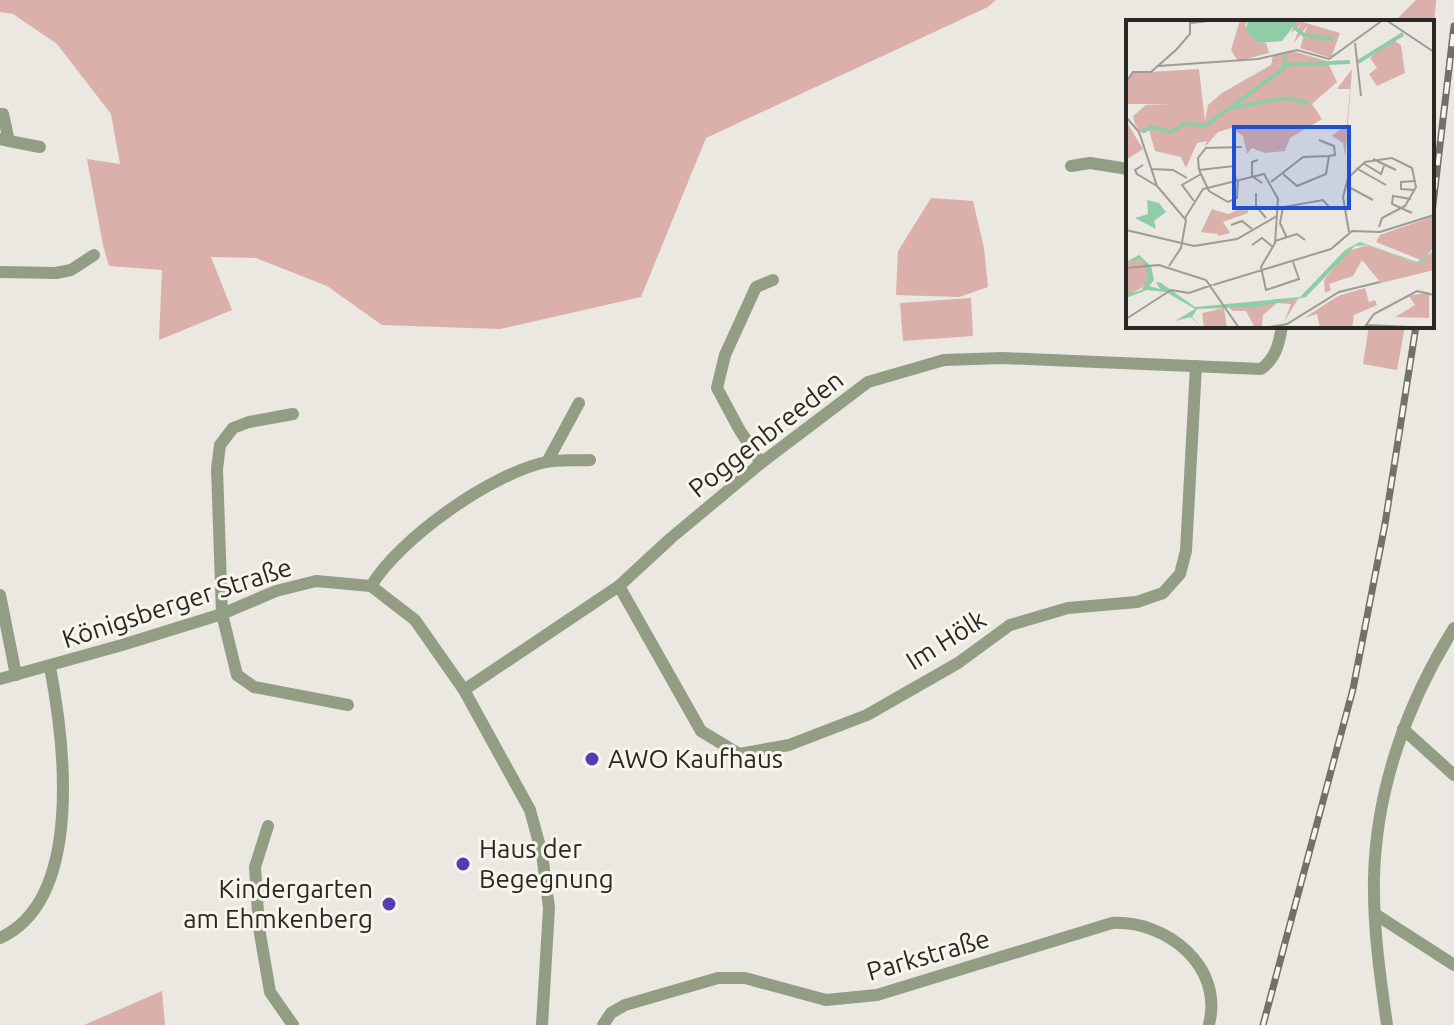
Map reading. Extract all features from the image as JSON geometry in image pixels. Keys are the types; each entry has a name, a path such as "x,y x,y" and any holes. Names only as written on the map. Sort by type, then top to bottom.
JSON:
{"street":[{"path":"0,114 3,114 7,124 5,140 40,147"},
{"path":"1071,166 1090,163 1126,169"},
{"path":"0,272 56,273 71,270 94,255"},
{"path":"761,463 717,388 725,355 756,287 773,280"},
{"name":"Poggenbreeden","path":"464,690 619,586 761,463 868,382 944,360 1003,358 1261,369 1269,363 1278,347 1282,328"},
{"name":"Im Hölk","path":"619,586 701,731 739,754 789,745 867,715 958,663 1010,625 1068,608 1137,602 1163,593 1180,574 1186,551 1196,366"},
{"path":"547,462 579,403"},
{"path":"293,414 241,425 224,436 220,445 217,469 222,614 237,675 254,687 348,705"},
{"path":"542,1025 549,908 542,854 525,797 464,690 415,620 371,586 380,571 411,540 468,498 509,476 547,462 590,460"},
{"name":"Königsberger Straße","path":"0,679 50,667 222,614 276,591 316,581 371,586"},
{"path":"0,595 16,675"},
{"path":"1387,1025 1375,914 1374,872 1378,832 1390,771 1403,729 1421,687 1454,628"},
{"path":"0,938 13,932 39,902 60,843 63,770 59,715 50,667"},
{"path":"1403,729 1454,775"},
{"path":"268,826 255,867 259,928 270,992 293,1025"},
{"path":"1375,914 1454,965"},
{"name":"Parkstraße","path":"603,1025 611,1013 625,1005 718,978 745,978 826,1000 877,995 1123,922 1143,926 1189,951 1203,972 1213,1006 1209,1024"}],"shaded area":[{"path":"0,0 996,0 988,7 706,138 641,297 500,329 382,325 327,286 256,258 211,257 232,310 159,340 162,270 109,266 103,245 87,159 120,164 111,114 57,44 13,14 0,12"},
{"path":"1416,0 1436,0 1434,26 1434,20 1396,20"},
{"path":"931,198 973,201 984,248 988,287 959,297 896,295 898,251"},
{"path":"971,298 973,336 903,341 900,303"},
{"path":"1369,328 1405,328 1397,370 1363,364"},
{"path":"162,991 165,1025 84,1025"}],"railway":[{"path":"1434,196 1454,26"},
{"path":"1263,1025 1353,689 1385,524 1416,328"}],"place":[{"name":"AWO Kaufhaus","path":"592,759"},
{"name":"Haus der Begegnung","path":"463,864"},
{"name":"Kindergarten am Ehmkenberg","path":"389,904"}]}
